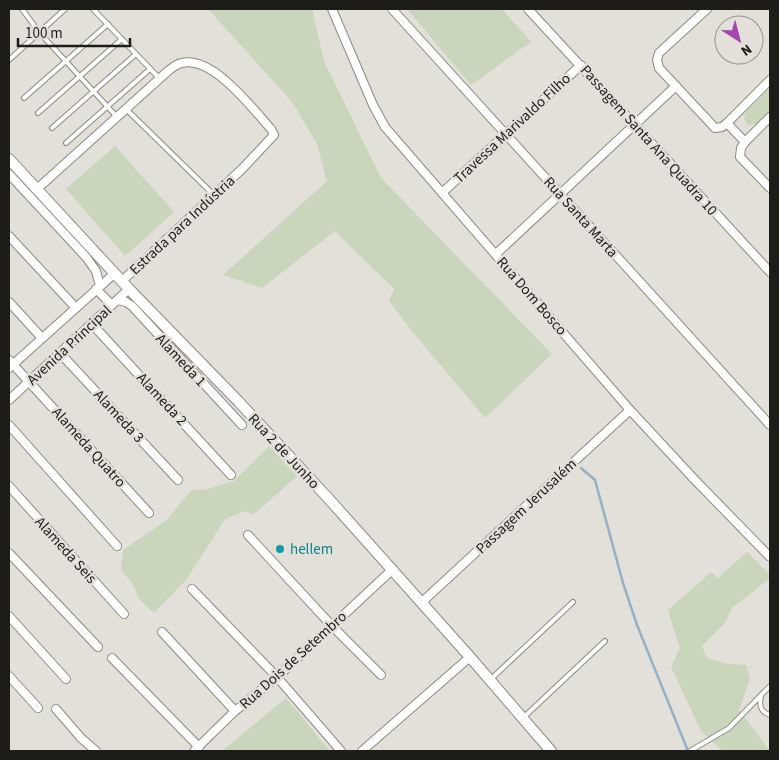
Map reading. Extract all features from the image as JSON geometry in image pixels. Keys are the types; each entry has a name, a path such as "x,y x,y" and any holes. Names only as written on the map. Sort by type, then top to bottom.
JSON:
{"street":[{"name":"Rua Dom Bosco","path":"332,9 378,116 630,410 770,557"},
{"name":"Rua Santa Marta","path":"392,9 770,425"},
{"name":"Passagem Santa Ana Quadra 10","path":"528,9 770,272"},
{"path":"707,9 659,53 657,60 659,68 715,128 722,127 727,123 770,80"},
{"name":"Estrada para Indústria","path":"122,281 242,169 274,135 271,129 222,77 205,66 183,63 172,68 160,79"},
{"name":"Travessa Marivaldo Filho","path":"443,192 581,65"},
{"path":"37,189 160,79"},
{"path":"496,254 676,86"},
{"path":"770,117 745,142 741,148 740,157 770,188"},
{"path":"727,123 745,142"},
{"name":"Rua 2 de Junho","path":"9,159 129,289 244,407 393,569 551,751"},
{"path":"9,174 86,257 96,271 98,287"},
{"path":"9,236 76,308"},
{"name":"Avenida Principal","path":"10,364 115,273"},
{"name":"Alameda 1","path":"98,287 115,303 126,302 132,306 242,424"},
{"name":"Avenida Principal","path":"9,400 129,289"},
{"path":"9,302 42,338"},
{"name":"Alameda 2","path":"92,324 231,475"},
{"name":"Alameda 3","path":"60,353 178,480"},
{"name":"Alameda Quatro","path":"10,364 30,381 149,513"},
{"name":"Passagem Jerusalém","path":"421,603 630,410"},
{"path":"9,425 117,546"},
{"name":"Alameda Seis","path":"9,486 124,614"},
{"path":"248,535 332,626 382,675"},
{"path":"9,552 98,647"},
{"name":"Rua Dois de Setembro","path":"197,749 235,712 277,677 393,569"},
{"path":"192,588 277,677 340,751"},
{"path":"9,616 66,679"},
{"path":"162,632 235,712"},
{"path":"362,751 470,657"},
{"path":"112,658 197,749"},
{"path":"9,676 38,708"},
{"path":"56,709 81,738 96,751"}],"lane":[{"path":"22,9 40,32 117,117"},
{"path":"9,60 65,9"},
{"path":"93,9 160,79"},
{"path":"24,98 108,24"},
{"path":"38,113 122,39"},
{"path":"52,128 136,54"},
{"path":"66,143 150,69"},
{"path":"126,109 214,195"},
{"path":"489,681 573,602"},
{"path":"522,719 605,641"},
{"path":"690,751 729,728 770,686"},
{"path":"761,696 760,708 770,715"}],"green space":[{"path":"208,9 312,9 324,61 381,178 552,354 485,418 389,301 394,289 335,231 262,288 223,275 327,181 317,144 293,103"},
{"path":"407,9 502,9 531,42 471,85"},
{"path":"770,88 770,111 757,124 748,125 744,119 746,112"},
{"path":"115,146 174,212 125,256 66,189"},
{"path":"269,446 297,476 253,515 245,511 225,519 186,580 154,613 139,599 133,584 121,570 123,550 167,520 192,490 204,490 234,481"},
{"path":"747,552 770,575 770,578 732,608 725,623 702,646 707,658 724,663 746,665 750,679 739,710 770,751 723,751 701,731 671,667 680,648 668,610 711,572 718,578"},
{"path":"286,698 330,751 222,751"}],"waterway":[{"path":"581,468 595,480 623,583 637,625 688,751"}],"place":[{"name":"hellem","path":"280,549"}]}
